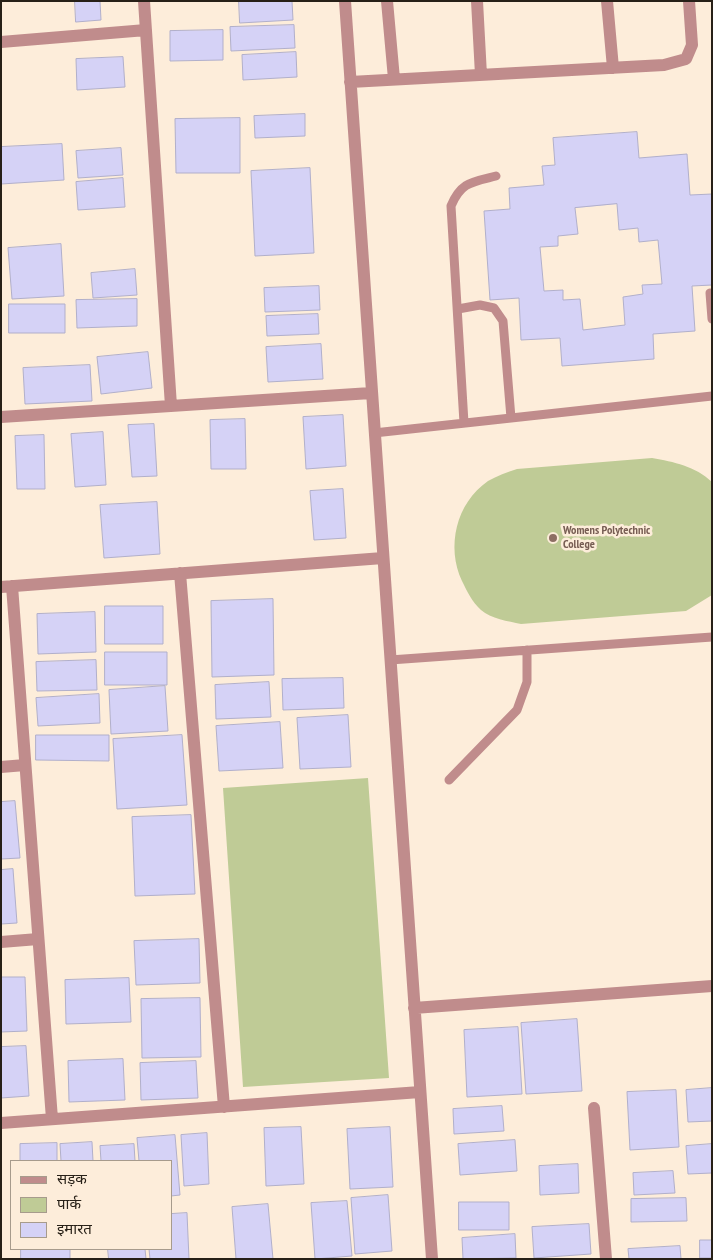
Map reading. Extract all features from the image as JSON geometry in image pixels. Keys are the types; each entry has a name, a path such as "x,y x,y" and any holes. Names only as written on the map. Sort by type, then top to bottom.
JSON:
{"street":[{"path":"144,1 171,406"},
{"path":"344,1 432,1259"},
{"path":"387,1 394,79"},
{"path":"477,1 481,75"},
{"path":"607,1 613,68"},
{"path":"350,82 664,65 686,59 692,45 689,1"},
{"path":"1,42 146,30"},
{"path":"2,412 171,406 372,393"},
{"path":"52,1119 25,765 6,586 383,558"},
{"path":"180,573 224,1107"},
{"path":"1,767 25,765"},
{"path":"1,942 38,939"},
{"path":"414,1008 712,986"},
{"path":"1,1123 420,1092"},
{"path":"594,1108 606,1259"}],"lane":[{"path":"464,423 451,206 456,193 466,184 496,176"},
{"path":"710,293 712,319"},
{"path":"458,309 480,305 494,308 503,321 511,418"},
{"path":"374,433 712,396"},
{"path":"390,660 712,637"},
{"path":"449,780 517,710 527,682 527,650"}],"green space":[{"path":"652,458 691,468 712,482 712,595 686,611 521,624 490,616 475,604 457,568 455,540 461,513 477,490 488,481 517,469"},
{"path":"368,778 389,1078 243,1087 223,788"}],"building":[{"path":"75,1 100,1 101,20 76,22"},
{"path":"239,1 292,1 293,20 240,23"},
{"path":"294,25 295,48 231,51 230,27"},
{"path":"223,30 223,60 170,61 170,31"},
{"path":"296,52 297,77 243,80 242,55"},
{"path":"123,57 125,87 77,90 76,59"},
{"path":"305,114 305,136 255,138 254,116"},
{"path":"240,118 240,173 176,173 175,119"},
{"path":"637,132 639,158 687,154 690,195 712,194 712,285 692,286 695,331 653,334 654,359 562,366 560,338 521,340 519,298 490,300 484,211 510,209 509,188 544,185 542,166 555,165 553,138","holes":["617,204 619,230 638,228 639,242 658,240 662,284 642,285 643,294 623,297 625,325 583,330 580,299 563,300 563,290 544,291 540,247 558,246 558,236 578,234 575,208"]},
{"path":"62,144 64,180 1,184 1,147"},
{"path":"121,148 123,175 78,178 76,151"},
{"path":"310,168 314,253 255,256 251,171"},
{"path":"123,178 125,207 78,210 76,182"},
{"path":"61,244 64,296 12,299 8,248"},
{"path":"135,269 137,295 93,298 91,273"},
{"path":"319,286 320,310 265,312 264,288"},
{"path":"137,299 137,326 77,328 76,300"},
{"path":"9,304 65,304 65,333 9,333"},
{"path":"318,314 319,334 267,336 266,316"},
{"path":"321,344 323,379 268,382 266,347"},
{"path":"148,352 152,388 101,394 97,357"},
{"path":"90,365 92,401 25,404 23,368"},
{"path":"343,415 346,466 306,469 303,417"},
{"path":"245,419 246,469 211,469 210,420"},
{"path":"154,424 157,476 132,477 128,425"},
{"path":"103,432 106,485 75,487 71,434"},
{"path":"44,435 45,489 17,489 15,436"},
{"path":"343,489 346,538 314,540 310,491"},
{"path":"157,502 160,554 104,558 100,505"},
{"path":"273,599 274,675 212,677 211,601"},
{"path":"105,606 163,606 163,644 105,644"},
{"path":"95,612 96,652 38,654 37,614"},
{"path":"105,652 167,652 167,685 105,685"},
{"path":"96,660 97,690 37,691 36,662"},
{"path":"343,678 344,708 283,710 282,679"},
{"path":"269,682 271,717 216,719 215,685"},
{"path":"165,686 168,731 111,734 109,690"},
{"path":"99,694 100,723 38,726 36,698"},
{"path":"348,715 351,767 300,769 297,718"},
{"path":"280,722 283,768 219,771 216,726"},
{"path":"36,735 109,735 109,761 36,760"},
{"path":"182,735 187,805 117,809 113,739"},
{"path":"15,801 20,858 1,859 1,802"},
{"path":"191,815 195,894 135,896 132,817"},
{"path":"13,869 17,923 1,924 1,870"},
{"path":"199,939 200,983 136,985 134,941"},
{"path":"1,977 25,977 27,1031 1,1032"},
{"path":"129,978 131,1022 66,1024 65,980"},
{"path":"200,998 201,1057 142,1058 141,999"},
{"path":"577,1019 582,1091 526,1094 521,1023"},
{"path":"518,1027 522,1094 467,1097 464,1030"},
{"path":"26,1046 29,1096 1,1098 1,1047"},
{"path":"123,1059 125,1100 69,1102 68,1061"},
{"path":"196,1061 198,1098 141,1100 140,1063"},
{"path":"712,1088 712,1121 688,1122 686,1090"},
{"path":"676,1090 679,1147 630,1150 627,1092"},
{"path":"502,1106 504,1131 454,1134 453,1109"},
{"path":"301,1127 304,1184 266,1186 264,1128"},
{"path":"390,1127 393,1187 350,1189 347,1129"},
{"path":"207,1133 209,1184 184,1186 181,1135"},
{"path":"175,1135 180,1195 172,1196 172,1160 139,1160 137,1138"},
{"path":"515,1140 517,1171 460,1175 458,1144"},
{"path":"92,1142 93,1160 61,1160 60,1144"},
{"path":"57,1143 57,1160 20,1160 20,1144"},
{"path":"134,1144 135,1160 101,1160 100,1146"},
{"path":"712,1144 712,1173 688,1174 686,1146"},
{"path":"578,1164 579,1193 540,1195 539,1166"},
{"path":"673,1171 675,1193 634,1195 633,1173"},
{"path":"388,1195 392,1251 355,1254 351,1198"},
{"path":"686,1198 687,1221 631,1222 631,1199"},
{"path":"347,1201 352,1256 315,1259 311,1203"},
{"path":"459,1202 509,1202 509,1230 459,1230"},
{"path":"268,1204 273,1259 236,1259 232,1207"},
{"path":"187,1213 189,1259 150,1259 149,1250 172,1250 172,1214"},
{"path":"589,1224 591,1254 534,1258 532,1227"},
{"path":"515,1234 516,1258 463,1259 462,1238"},
{"path":"700,1240 712,1240 712,1258 700,1258"},
{"path":"680,1246 681,1259 629,1259 628,1249"},
{"path":"21,1250 70,1250 70,1259 21,1259"},
{"path":"108,1250 145,1250 146,1259 109,1259"}],"place":[{"name":"Womens Polytechnic College","path":"553,538"}]}
